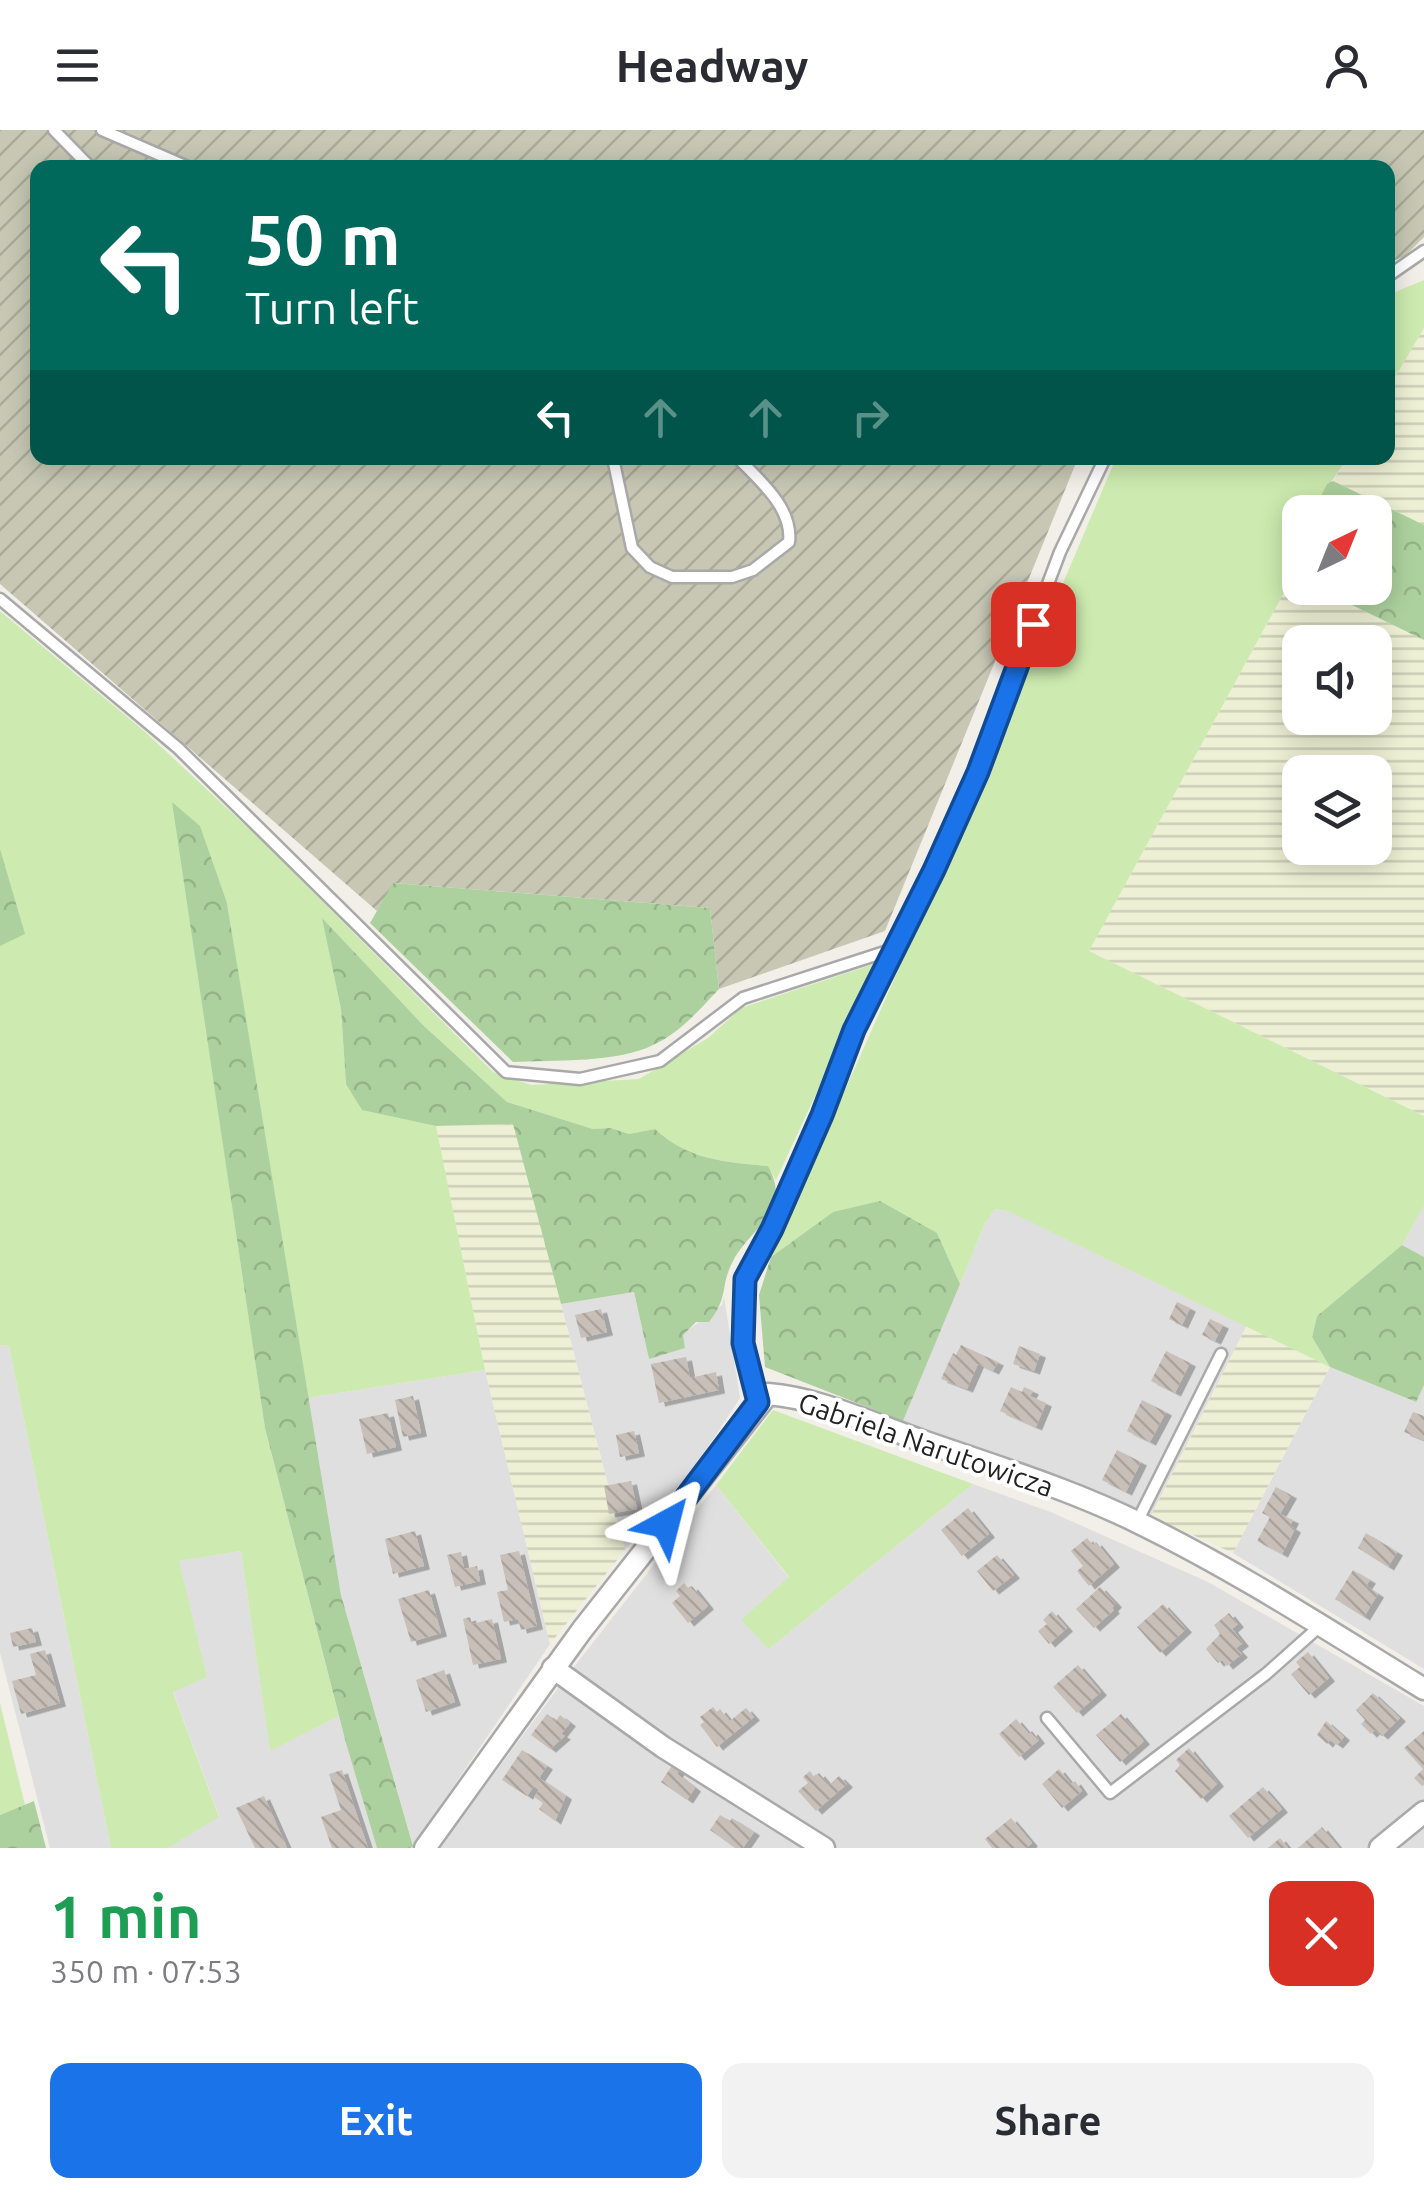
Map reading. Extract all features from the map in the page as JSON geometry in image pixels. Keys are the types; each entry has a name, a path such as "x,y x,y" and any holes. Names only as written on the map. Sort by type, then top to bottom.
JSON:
{"street":[{"name":"Gabriela Narutowicza","path":"425,1848 552,1668 768,1394 822,1406 1019,1474 1137,1522 1215,1562 1424,1689"},
{"path":"552,1668 663,1747 824,1848"},
{"path":"1380,1848 1424,1812"}],"lane":[{"path":"54,130 83,160"},
{"path":"102,130 171,160"},
{"path":"1395,271 1424,252"},
{"path":"614,465 632,548 650,567 672,577 706,578 732,577 753,570 789,542 791,526 780,506 744,465"},
{"path":"758,1402 743,1343 745,1279 772,1229 822,1115 854,1030 978,772 1060,552 1102,465"},
{"path":"0,600 178,748 506,1072 580,1079 660,1061 743,998 894,949"},
{"path":"1137,1522 1221,1354"},
{"path":"1047,1718 1110,1793 1266,1674 1320,1626"}],"shaded area":[{"path":"0,130 1424,130 1424,237 1405,256 1395,260 1395,160 30,160 30,465 1075,465 885,931 719,989 710,908 394,883 377,911 0,584"},
{"path":"1424,328 1424,525 1392,510 1392,495 1362,495 1333,481 1343,465 1395,465 1395,377"},
{"path":"1282,596 1282,605 1352,605 1424,640 1424,1116 1089,951"},
{"path":"514,1124 625,1550 550,1644 485,1370 436,1126"},
{"path":"1424,1206 1424,1257 1402,1245"},
{"path":"995,1209 1010,1212 1247,1325 1151,1516 903,1421 988,1216"},
{"path":"634,1292 649,1359 722,1305 724,1297 740,1398 696,1465 625,1550 561,1304"},
{"path":"1247,1325 1330,1367 1233,1553 1151,1516"},
{"path":"0,1345 9,1346 111,1848 50,1848 0,1653"},
{"path":"1330,1367 1415,1402 1424,1385 1424,1669 1233,1553"},
{"path":"485,1370 550,1644 413,1846 410,1848 413,1845 341,1595 307,1398"},
{"path":"973,1484 1053,1513 1208,1582 1424,1706 1424,1848 439,1848 716,1485 789,1578 769,1649"},
{"path":"241,1551 270,1750 339,1716 377,1848 168,1848 219,1816 173,1691 207,1677 178,1561"}],"green space":[{"path":"1424,280 1424,328 1395,377 1395,292"},
{"path":"1113,465 1342,465 1323,495 1282,495 1282,596 1089,951 1424,1116 1424,1206 1402,1245 1317,1316 1312,1337 1330,1367 1010,1212 995,1209 985,1223 960,1284 937,1233 833,1212 771,1257 913,937"},
{"path":"1333,481 1362,495 1322,495"},
{"path":"1392,510 1424,525 1424,640 1352,605 1392,605"},
{"path":"0,611 143,730 258,837 493,1072 531,1085 639,1079 708,1038 741,1008 877,963 776,1180 768,1166 722,1161 694,1153 655,1129 629,1134 610,1128 593,1129 507,1102 423,1025 323,920 341,1009 346,1084 389,1114 436,1126 485,1370 307,1398 227,903 173,803 265,1428 339,1716 270,1751 241,1551 179,1561 207,1677 173,1692 219,1817 168,1848 111,1848 9,1346 0,1345"},
{"path":"172,802 200,826 227,903 341,1595 413,1846 410,1848 377,1848 265,1428"},
{"path":"0,849 25,934 0,946"},
{"path":"393,883 710,908 719,989 680,1028 639,1051 585,1060 513,1062 370,923"},
{"path":"322,918 423,1025 507,1102 593,1129 610,1128 629,1134 655,1129 694,1153 722,1161 768,1166 775,1182 772,1208 732,1263 722,1299 709,1322 696,1322 683,1335 685,1348 649,1359 634,1292 561,1304 513,1124 436,1126 362,1110 346,1084 341,1009"},
{"path":"880,1201 937,1233 960,1284 903,1421 765,1367 759,1295 771,1257 833,1212"},
{"path":"1402,1245 1424,1257 1424,1385 1416,1402 1330,1367 1312,1337 1317,1316"},
{"path":"773,1410 973,1484 769,1649 741,1620 789,1577 716,1485"},
{"path":"0,1703 25,1805 0,1815"},
{"path":"34,1801 46,1848 0,1848 0,1815"}],"building":[{"path":"1177,1302 1190,1308 1182,1325 1169,1319"},
{"path":"601,1309 607,1332 581,1338 575,1315"},
{"path":"1210,1319 1223,1325 1215,1341 1202,1335"},
{"path":"961,1345 998,1362 993,1371 978,1364 967,1389 941,1379"},
{"path":"1019,1346 1040,1354 1034,1371 1013,1364"},
{"path":"1166,1351 1190,1363 1175,1393 1151,1381"},
{"path":"686,1357 690,1378 716,1372 719,1390 659,1403 651,1364"},
{"path":"1011,1387 1033,1391 1030,1396 1046,1403 1036,1427 1000,1411"},
{"path":"413,1396 421,1433 403,1437 395,1400"},
{"path":"1142,1400 1166,1412 1150,1442 1127,1431"},
{"path":"1413,1412 1424,1416 1424,1440 1404,1432"},
{"path":"388,1413 396,1447 367,1454 359,1419"},
{"path":"634,1431 639,1453 620,1457 616,1435"},
{"path":"1117,1450 1141,1462 1126,1492 1102,1480"},
{"path":"631,1481 637,1509 609,1514 604,1486"},
{"path":"1276,1487 1291,1495 1280,1514 1293,1520 1290,1526 1295,1529 1282,1554 1257,1541 1270,1517 1262,1513"},
{"path":"968,1508 989,1534 962,1556 941,1530"},
{"path":"415,1531 424,1566 393,1574 385,1539"},
{"path":"1366,1533 1397,1552 1388,1567 1358,1548"},
{"path":"1087,1538 1093,1545 1096,1542 1114,1564 1089,1586 1077,1571 1083,1566 1071,1551"},
{"path":"519,1551 537,1626 521,1630 518,1619 504,1622 497,1592 508,1590 500,1555"},
{"path":"461,1552 464,1569 477,1566 480,1581 455,1587 447,1555"},
{"path":"997,1555 1014,1575 993,1591 977,1571"},
{"path":"1353,1570 1370,1580 1366,1586 1378,1594 1364,1617 1335,1599"},
{"path":"684,1583 689,1589 692,1586 708,1606 688,1623 672,1603 680,1596 676,1591"},
{"path":"1100,1587 1116,1604 1094,1628 1076,1609"},
{"path":"429,1590 441,1633 411,1642 398,1599"},
{"path":"1163,1604 1186,1629 1160,1653 1137,1627"},
{"path":"1052,1611 1067,1628 1049,1644 1038,1631 1047,1624 1043,1620"},
{"path":"1229,1613 1238,1624 1232,1629 1243,1643 1236,1648 1242,1654 1227,1666 1222,1660 1218,1663 1206,1649 1220,1634 1214,1625"},
{"path":"470,1617 472,1624 492,1619 501,1659 473,1665 463,1619"},
{"path":"32,1628 36,1642 13,1647 10,1633"},
{"path":"45,1650 60,1703 21,1714 12,1681 36,1675 30,1654"},
{"path":"1308,1652 1329,1678 1309,1695 1291,1674 1300,1667 1296,1662"},
{"path":"1078,1665 1101,1692 1077,1713 1053,1687"},
{"path":"444,1670 455,1702 426,1712 416,1680"},
{"path":"1373,1693 1400,1718 1382,1736 1375,1730 1371,1734 1361,1724 1365,1720 1356,1710"},
{"path":"713,1707 730,1721 746,1708 754,1717 717,1747 700,1725 704,1722 700,1717"},
{"path":"547,1714 556,1721 560,1715 570,1723 561,1734 565,1736 550,1749 531,1735"},
{"path":"1121,1714 1144,1741 1120,1762 1096,1735"},
{"path":"1016,1719 1039,1740 1019,1757 999,1734"},
{"path":"1326,1721 1344,1737 1337,1745 1330,1740 1327,1744 1317,1735"},
{"path":"1424,1731 1424,1784 1422,1786 1414,1778 1423,1769 1404,1748"},
{"path":"1189,1748 1218,1783 1201,1799 1175,1771 1180,1765 1176,1760"},
{"path":"522,1750 547,1766 539,1778 566,1796 555,1821 539,1809 543,1803 534,1797 539,1790 534,1786 527,1796 502,1780"},
{"path":"673,1764 680,1769 677,1774 695,1788 687,1800 661,1782"},
{"path":"1059,1769 1082,1791 1062,1808 1042,1784"},
{"path":"342,1770 368,1848 332,1848 321,1817 341,1810 329,1774"},
{"path":"810,1771 814,1777 819,1773 829,1785 839,1776 847,1784 816,1811 798,1791 808,1783 803,1777"},
{"path":"1263,1787 1282,1809 1248,1838 1229,1816"},
{"path":"264,1796 287,1848 255,1848 236,1808"},
{"path":"720,1815 754,1832 743,1848 735,1848 710,1830"},
{"path":"1011,1818 1032,1843 1026,1848 992,1848 985,1839"},
{"path":"1322,1827 1339,1848 1298,1848"},
{"path":"1280,1838 1288,1848 1268,1848"}],"route":[{"path":"666,1524 758,1402 743,1343 745,1279 772,1229 822,1115 854,1030 978,772 1033,624"}]}
